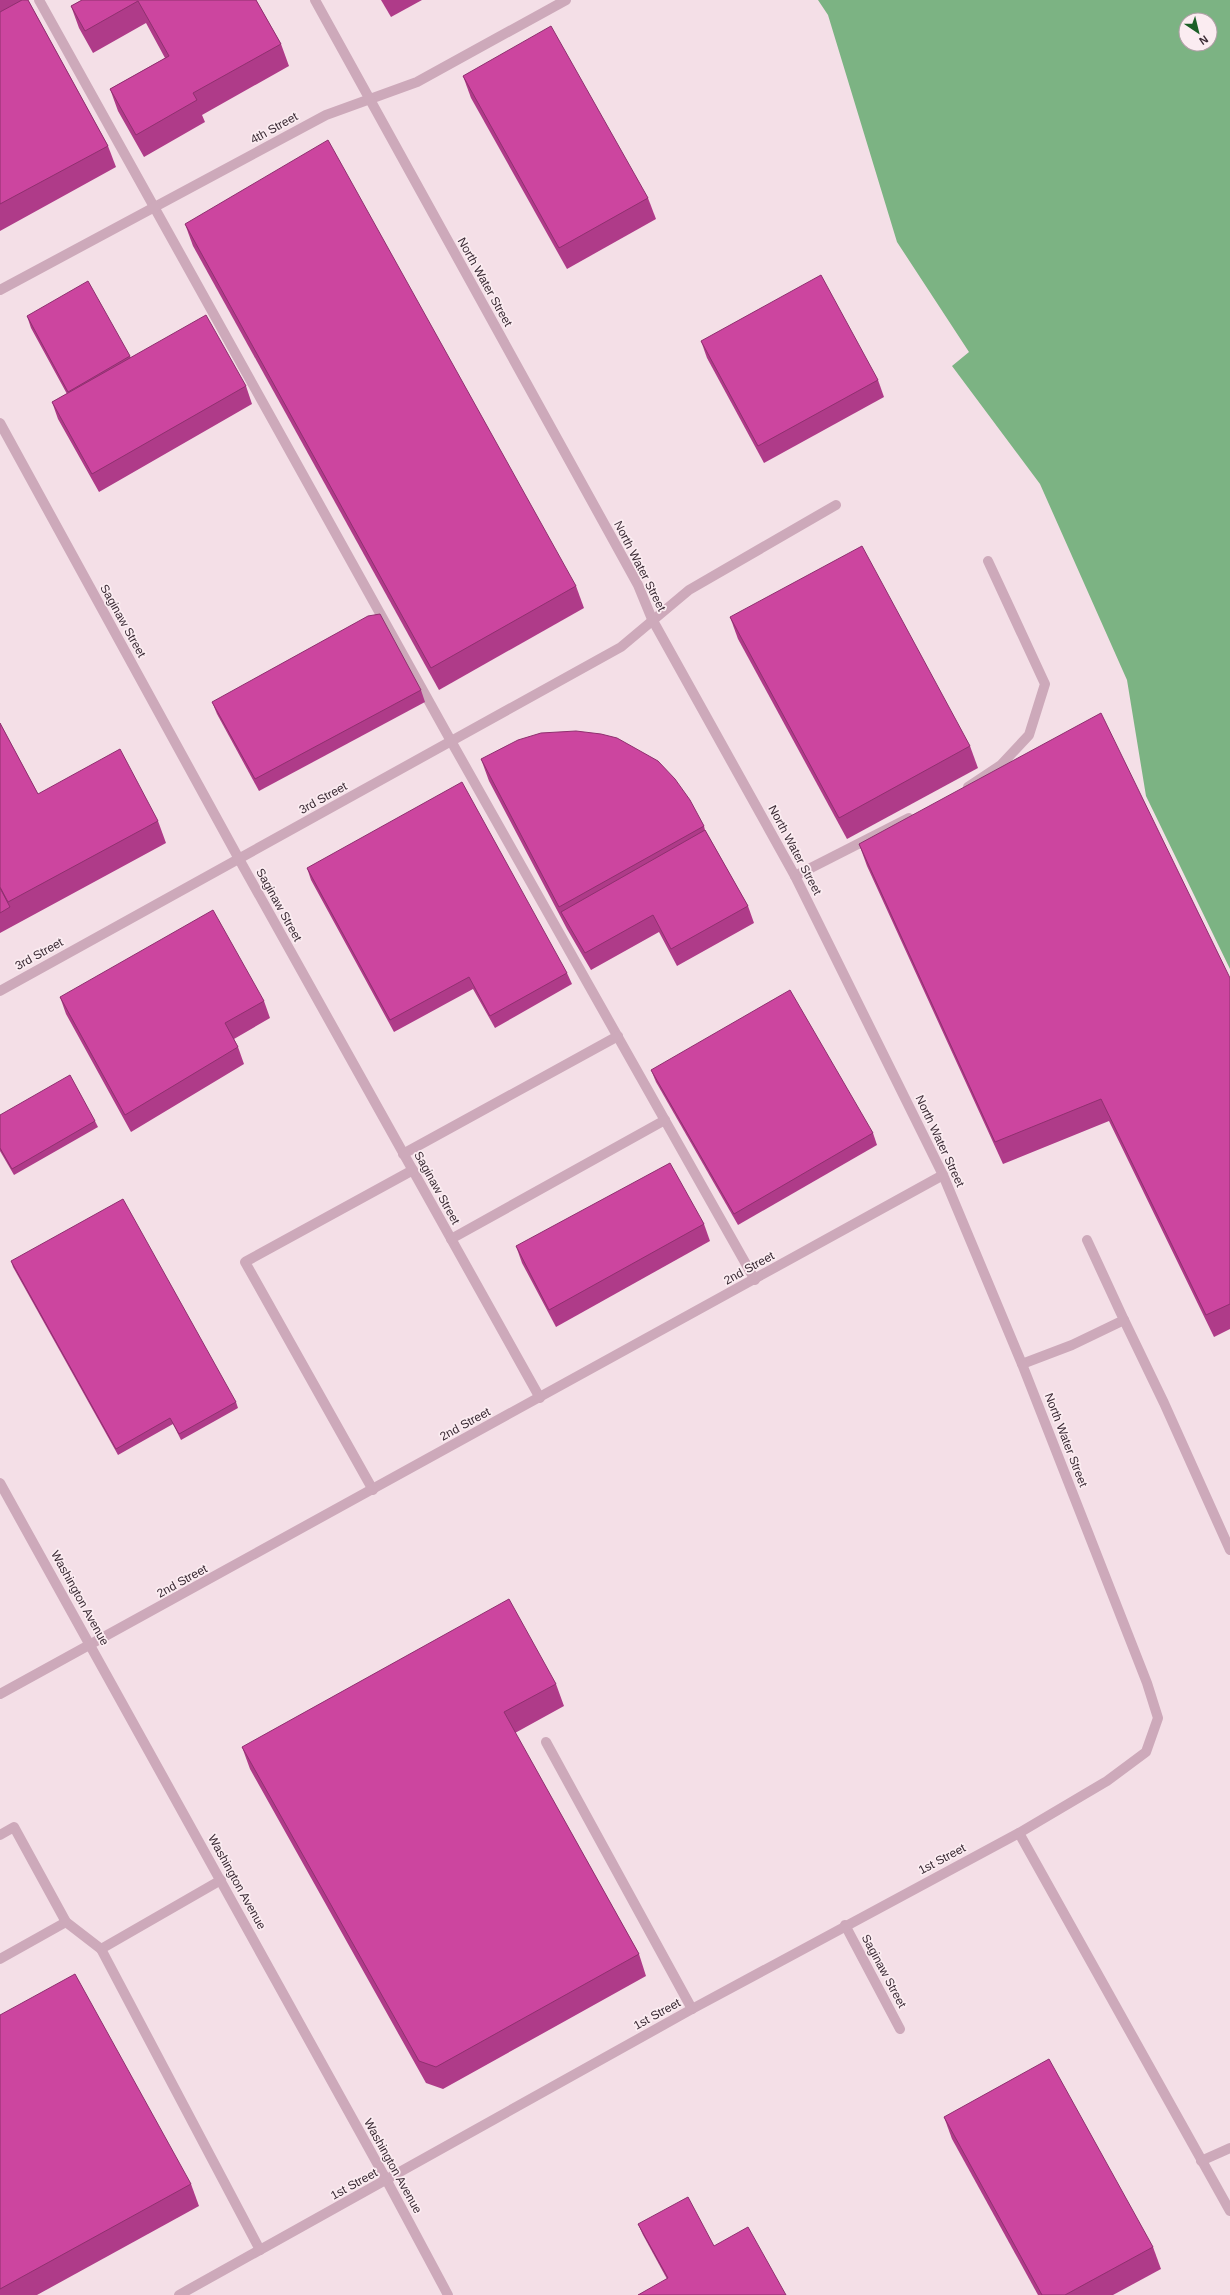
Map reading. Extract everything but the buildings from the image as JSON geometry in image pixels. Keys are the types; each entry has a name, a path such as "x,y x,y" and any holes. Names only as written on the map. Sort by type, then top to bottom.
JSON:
{"street":[{"path":"39,0 452,741 755,1280"},
{"name":"North Water Street","path":"315,0 634,578 652,619 795,876 943,1175 1022,1364 1147,1683 1158,1718 1146,1752"},
{"name":"4th Street","path":"0,290 326,115 417,82 566,0"},
{"name":"Saginaw Street","path":"0,423 239,859 540,1398"},
{"name":"3rd Street","path":"0,991 621,647 652,619 689,590 836,506"},
{"path":"961,791 1001,765 1029,735 1045,684 988,561"},
{"path":"795,876 919,812"},
{"path":"404,1154 618,1036"},
{"path":"451,1239 665,1120"},
{"path":"373,1490 245,1262 413,1170"},
{"name":"2nd Street","path":"0,1694 755,1280 943,1175"},
{"path":"1087,1240 1164,1403 1230,1550"},
{"path":"1022,1364 1072,1345 1124,1320"},
{"name":"Washington Avenue","path":"1,1486 221,1880 448,2295"},
{"path":"546,1742 692,2009"},
{"name":"1st Street","path":"179,2295 387,2181 692,2009 1019,1833 1107,1782 1146,1752"},
{"path":"0,1835 14,1827 66,1922 101,1950 260,2250"},
{"path":"1019,1833 1230,2211"},
{"path":"101,1950 221,1880"},
{"path":"0,1959 66,1922"},
{"name":"Saginaw Street","path":"846,1925 900,2029"},
{"path":"1201,2161 1230,2148"}],"shaded area":[{"path":"818,0 1230,0 1230,969 1146,796 1127,680 1040,484 952,366 969,352 897,242 828,15"}]}
